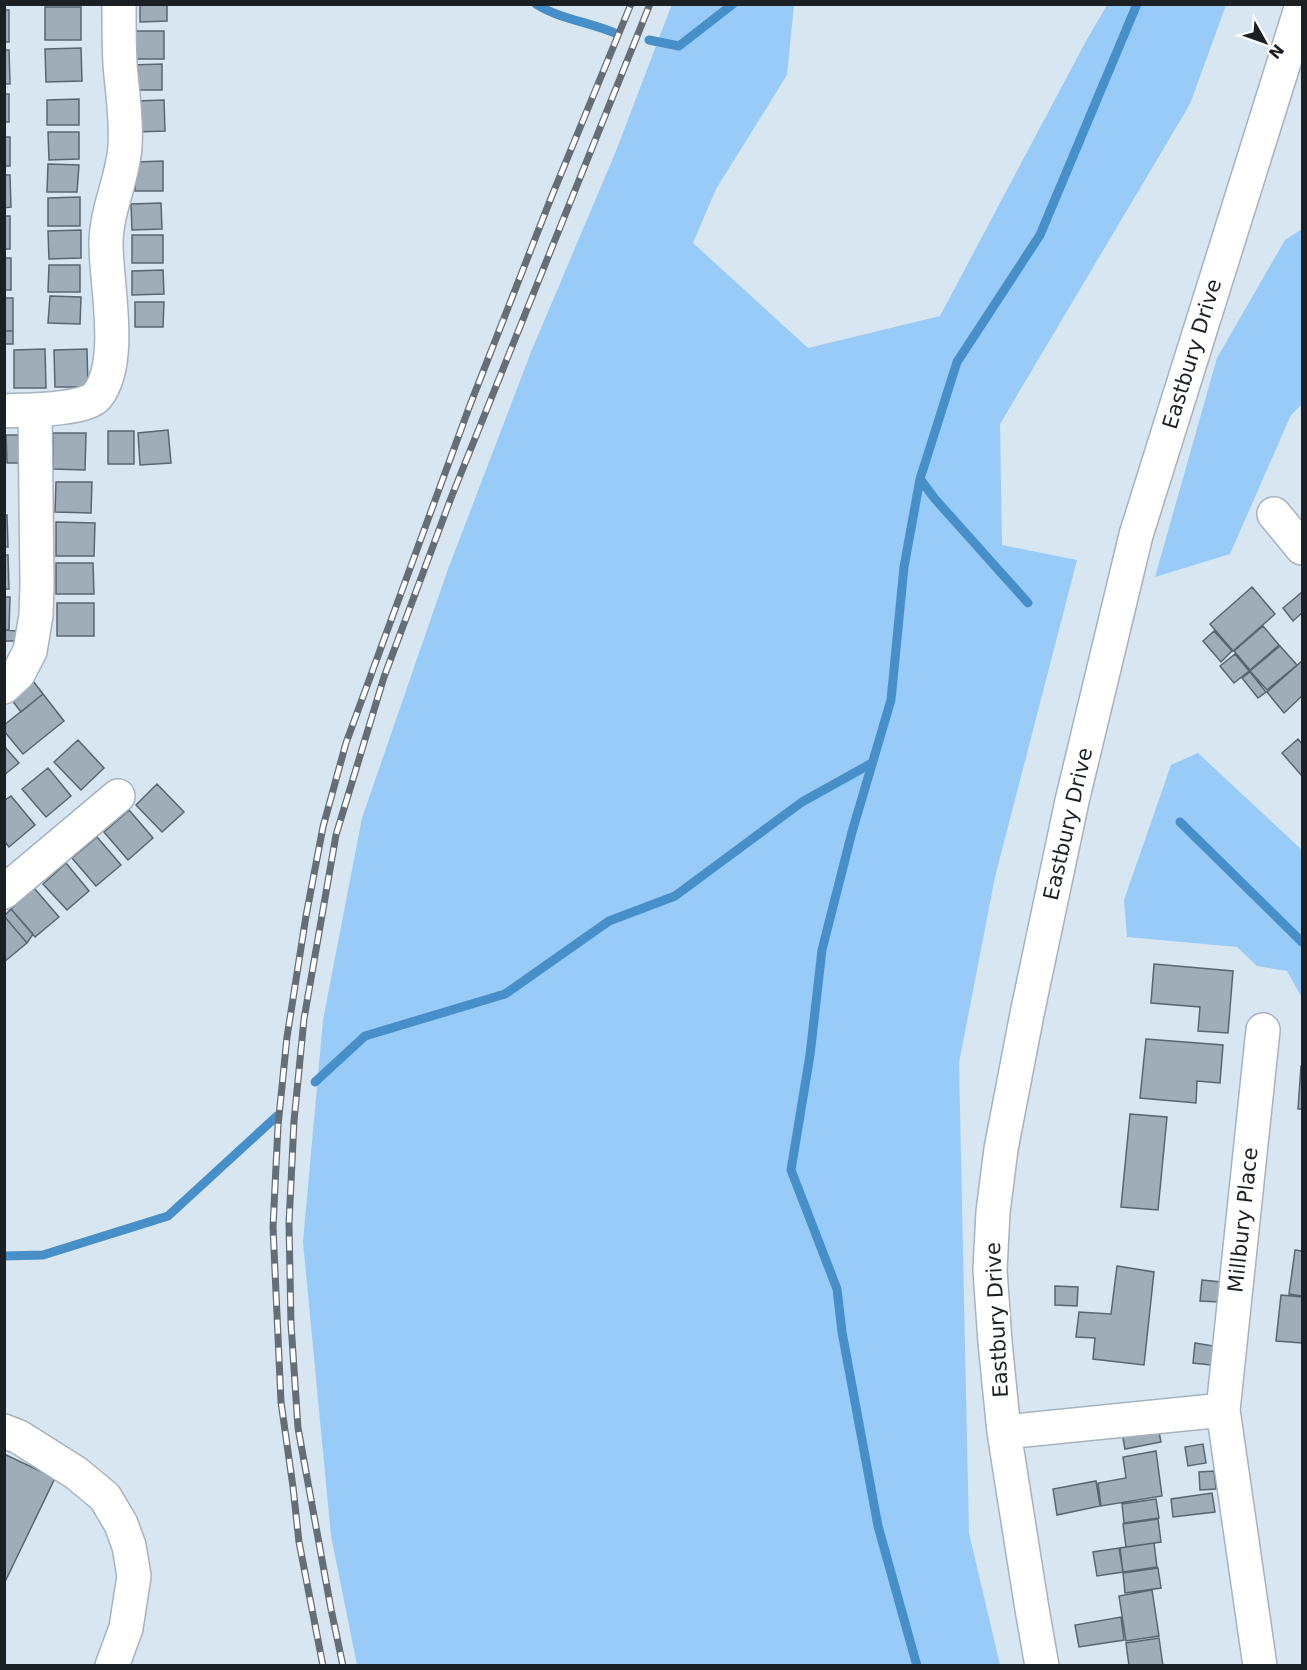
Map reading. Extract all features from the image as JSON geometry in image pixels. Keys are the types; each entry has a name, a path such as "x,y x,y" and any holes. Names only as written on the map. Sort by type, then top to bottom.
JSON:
{"street":[{"path":"4,687 18,674 30,651 36,615 20,410 82,404 96,399 104,386 109,370 111,324 107,223 122,169 125,146 119,4"},
{"name":"Eastbury Drive","path":"1042,1665 1004,1432 995,1342 990,1270 993,1212 1001,1149 1072,801 1136,535 1302,5"},
{"path":"1274,514 1302,548"},
{"path":"4,892 118,796"},
{"name":"Millbury Place","path":"1260,1665 1223,1410 1263,1030"},
{"path":"1004,1432 1223,1410"},
{"path":"4,1431 19,1437 76,1473 105,1497 121,1524 129,1546 135,1575 126,1628 112,1665"}],"shaded area":[{"path":"672,4 794,5 787,75 716,189 693,243 808,348 940,316 1107,5 1226,5 1190,104 1000,424 1002,545 1077,560 995,877 959,1063 969,1533 1000,1665 357,1665 331,1536 303,1242 323,1020 362,818 447,572 531,352 616,151"},
{"path":"1302,229 1302,404 1291,415 1230,554 1155,577 1217,358 1285,240"},
{"path":"1198,753 1302,850 1302,998 1287,971 1257,966 1237,947 1127,937 1124,900 1171,765"}],"building":[{"path":"140,4 167,4 167,21 140,22"},
{"path":"45,7 81,7 81,40 45,40"},
{"path":"4,10 9,10 9,42 4,42"},
{"path":"136,31 164,31 164,59 136,59"},
{"path":"81,48 82,81 46,82 45,49"},
{"path":"4,50 9,50 10,84 4,84"},
{"path":"162,64 162,90 132,90 131,65"},
{"path":"4,94 9,94 9,122 4,122"},
{"path":"79,99 79,125 47,125 47,100"},
{"path":"164,100 165,131 136,132 135,101"},
{"path":"48,132 79,132 79,159 49,160"},
{"path":"4,137 10,137 10,166 4,166"},
{"path":"163,161 163,191 135,191 136,162"},
{"path":"48,164 79,165 77,192 47,192"},
{"path":"4,175 10,175 11,207 4,208"},
{"path":"80,197 80,226 48,226 48,198"},
{"path":"161,203 162,229 132,230 131,204"},
{"path":"4,216 10,216 10,249 4,249"},
{"path":"81,230 81,258 49,259 48,231"},
{"path":"132,235 163,235 163,263 132,263"},
{"path":"4,258 11,258 11,290 4,290"},
{"path":"49,265 80,265 80,292 48,292"},
{"path":"163,270 164,294 132,295 132,271"},
{"path":"50,296 81,297 80,324 48,323"},
{"path":"4,298 13,298 13,331 4,331"},
{"path":"135,302 164,302 163,327 135,327"},
{"path":"4,331 13,331 13,344 4,344"},
{"path":"45,349 46,388 14,388 14,350"},
{"path":"87,349 88,387 55,387 54,350"},
{"path":"168,430 171,463 140,465 138,433"},
{"path":"108,431 134,431 134,464 108,464"},
{"path":"53,433 86,433 85,470 53,469"},
{"path":"6,435 18,435 20,463 7,463"},
{"path":"56,482 92,482 91,513 55,512"},
{"path":"4,515 7,515 8,547 4,547"},
{"path":"56,522 95,523 94,556 56,556"},
{"path":"4,555 8,555 9,589 4,589"},
{"path":"56,563 93,563 94,594 56,594"},
{"path":"1252,587 1275,614 1233,651 1210,624"},
{"path":"1302,592 1302,613 1293,621 1283,608"},
{"path":"4,597 10,597 9,630 4,630"},
{"path":"57,603 94,603 94,636 57,636"},
{"path":"1263,626 1279,645 1250,670 1234,651"},
{"path":"4,630 19,631 19,641 4,641"},
{"path":"1214,631 1232,651 1221,662 1203,641"},
{"path":"1280,646 1297,665 1267,690 1250,671"},
{"path":"1235,654 1249,671 1234,683 1220,666"},
{"path":"1302,661 1302,696 1284,713 1267,692"},
{"path":"1250,672 1266,692 1258,698 1242,678"},
{"path":"33,681 43,694 21,712 14,703 13,696"},
{"path":"43,694 64,721 23,754 4,731 4,725"},
{"path":"1298,739 1302,744 1302,776 1282,753"},
{"path":"78,740 104,768 81,790 54,762"},
{"path":"4,746 19,763 4,775"},
{"path":"48,768 71,796 46,817 22,789"},
{"path":"157,784 184,812 162,832 136,805"},
{"path":"11,796 35,825 9,847 6,843 4,844 4,801"},
{"path":"129,810 153,838 128,860 104,832"},
{"path":"97,837 121,865 96,886 72,858"},
{"path":"66,863 89,891 67,910 43,884"},
{"path":"34,888 59,917 35,937 11,909"},
{"path":"11,909 33,934 27,943 4,916"},
{"path":"4,916 27,943 4,962"},
{"path":"1154,964 1233,971 1228,1033 1198,1031 1200,1007 1151,1003"},
{"path":"1146,1039 1223,1045 1220,1083 1197,1081 1196,1103 1140,1098"},
{"path":"1301,1066 1302,1109 1298,1109"},
{"path":"1130,1114 1167,1117 1158,1210 1121,1207"},
{"path":"1295,1250 1302,1251 1302,1296 1289,1294"},
{"path":"1117,1266 1154,1272 1144,1365 1093,1359 1095,1338 1076,1337 1079,1312 1111,1314"},
{"path":"1202,1280 1221,1282 1219,1302 1200,1301"},
{"path":"1055,1286 1078,1287 1077,1306 1055,1305"},
{"path":"1281,1295 1302,1297 1302,1343 1276,1341"},
{"path":"1195,1343 1214,1346 1211,1365 1193,1363"},
{"path":"1158,1427 1161,1442 1125,1449 1122,1433"},
{"path":"1203,1444 1206,1463 1188,1466 1185,1447"},
{"path":"1156,1451 1162,1496 1101,1506 1098,1483 1126,1478 1123,1457"},
{"path":"4,1454 55,1478 4,1584"},
{"path":"1214,1471 1216,1489 1200,1490 1199,1472"},
{"path":"1096,1481 1100,1506 1057,1515 1053,1489"},
{"path":"1212,1493 1215,1512 1173,1517 1171,1499"},
{"path":"1156,1499 1159,1518 1124,1523 1122,1504"},
{"path":"1158,1519 1161,1542 1126,1547 1123,1524"},
{"path":"1154,1543 1157,1567 1123,1572 1120,1548"},
{"path":"1119,1548 1123,1572 1097,1576 1093,1552"},
{"path":"1158,1568 1161,1588 1125,1593 1123,1573"},
{"path":"1152,1590 1159,1636 1126,1641 1119,1596"},
{"path":"1121,1617 1124,1640 1079,1647 1075,1625"},
{"path":"1159,1638 1163,1666 1129,1666 1126,1643"}],"waterway":[{"path":"536,4 556,14 617,34"},
{"path":"649,40 679,46 733,4"},
{"path":"917,1666 878,1526 842,1332 837,1289 791,1170 810,1055 822,950 852,832 891,700 904,567 920,479 957,362 1040,235 1137,4"},
{"path":"920,479 935,499 1028,603"},
{"path":"315,1082 365,1036 505,994 609,921 675,896 802,802 872,763"},
{"path":"1180,822 1302,942"},
{"path":"4,1256 43,1255 168,1216 277,1116"}],"railway":[{"path":"323,1666 299,1542 281,1402 273,1227 278,1126 287,1037 306,916 323,827 346,743 470,405 551,198 631,4"},
{"path":"343,1666 298,1428 291,1324 289,1223 294,1121 304,1019 336,835 384,677 451,498 650,4"}]}
